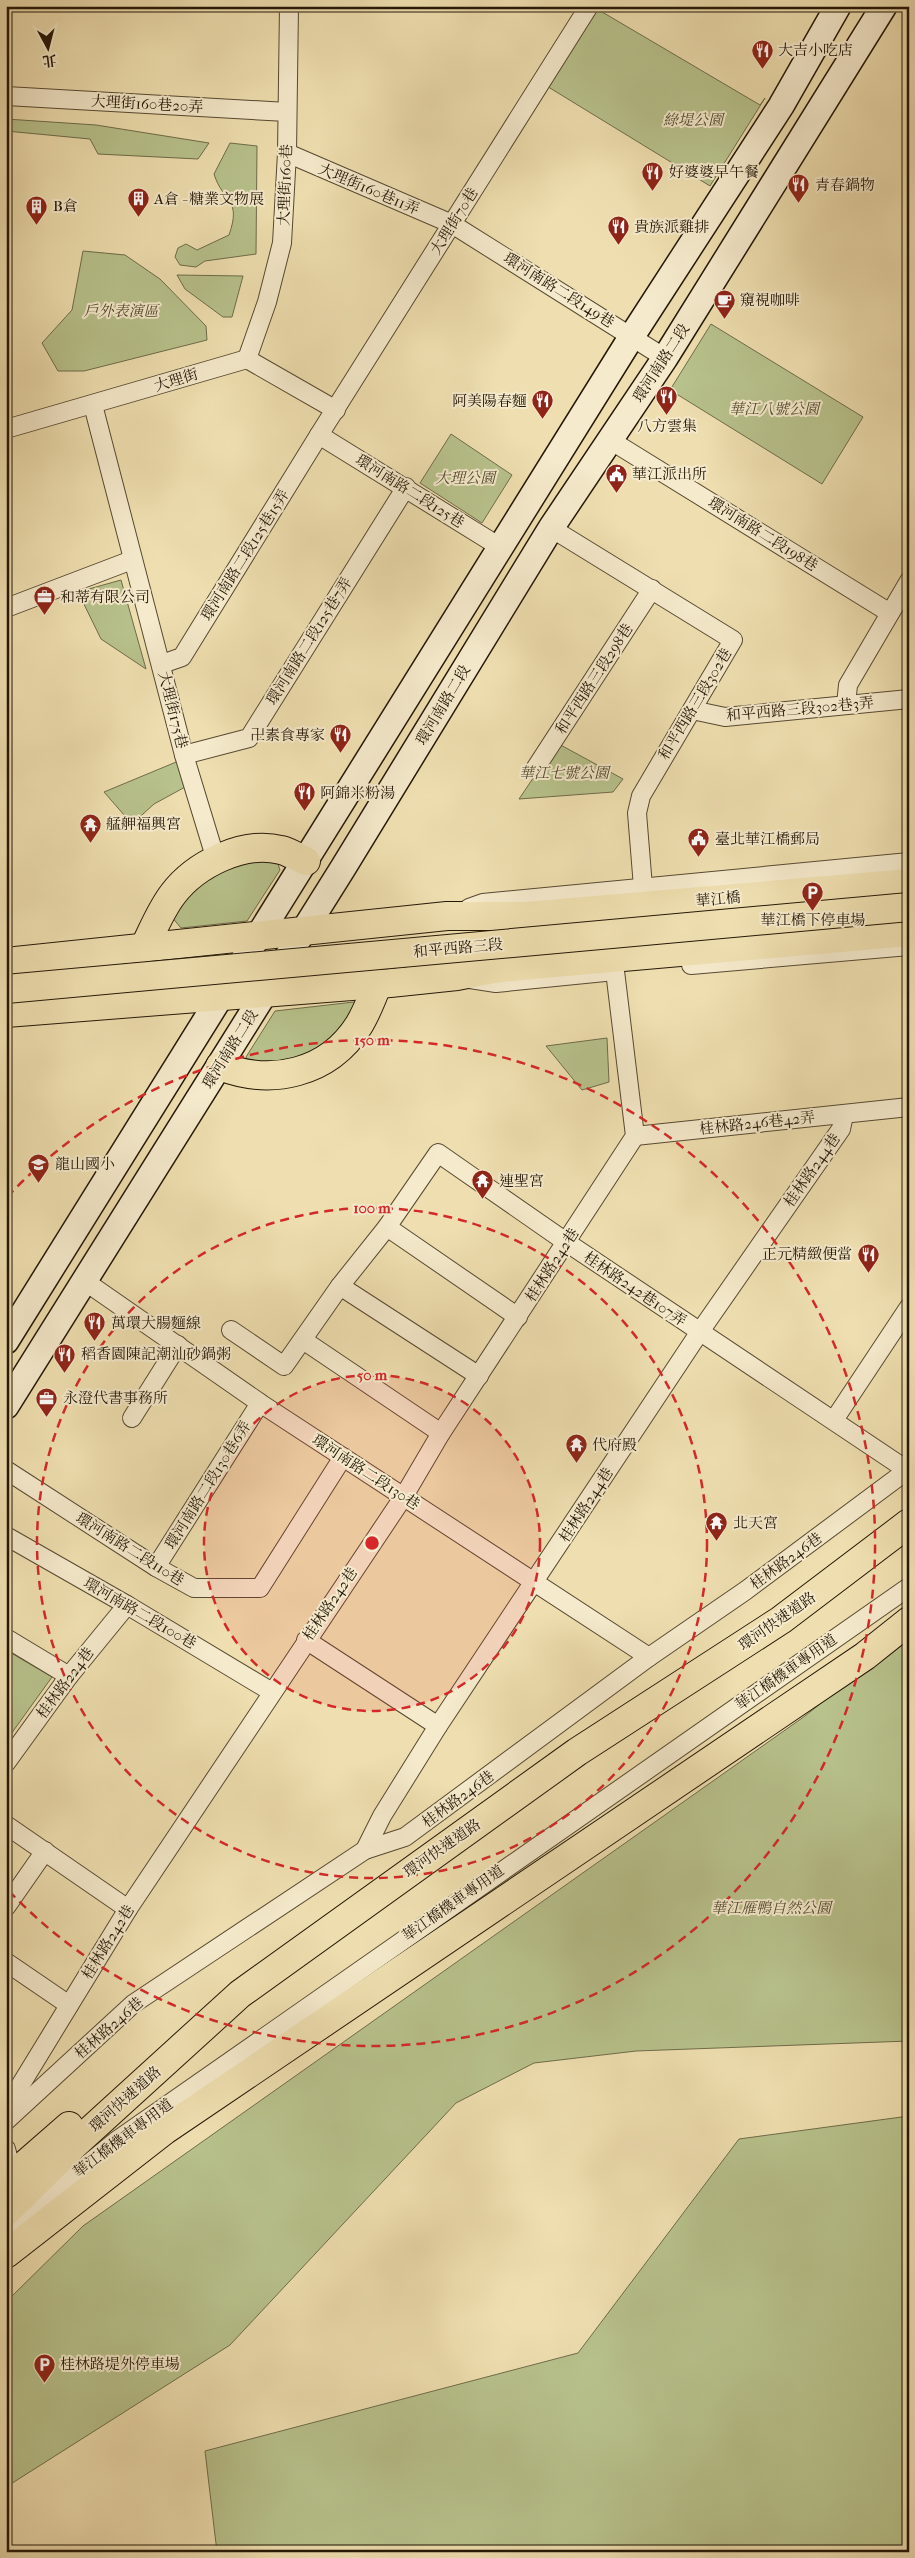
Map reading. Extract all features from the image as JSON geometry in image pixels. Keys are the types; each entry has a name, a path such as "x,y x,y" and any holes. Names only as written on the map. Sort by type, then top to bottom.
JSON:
{"main road":[{"path":"144,948 173,894 185,881 216,860 231,854 264,849 281,850 306,861"},
{"name":"華江橋","path":"526,916 909,883"},
{"name":"和平西路三段","path":"6,989 909,907"},
{"name":"和平西路三段","path":"6,962 446,916 526,916"},
{"name":"和平西路三段","path":"6,1013 457,976 493,969 531,965 909,932"},
{"path":"220,1066 238,1073 272,1076 290,1074 322,1061 336,1052 358,1026 378,983"},
{"name":"環河快速道路","path":"6,2212 73,2146 240,1994 577,1752 781,1620 909,1523"},
{"path":"6,2254 165,2130 864,1656 909,1621"},
{"path":"6,2181 133,2071 240,1994"}],"street":[{"name":"大理街160巷","path":"247,359 267,302 282,243 287,154 289,6"},
{"name":"大理街70巷","path":"319,435 589,6"},
{"path":"6,1341 632,336 780,106 838,6"},
{"name":"環河南路二段","path":"6,1406 86,1282 551,528 665,358 884,6"},
{"name":"大理街160巷20弄","path":"6,96 287,112"},
{"name":"大理街160巷11弄","path":"287,154 452,224"},
{"name":"環河南路二段149巷","path":"452,224 665,358"},
{"path":"247,359 336,410"},
{"name":"大理街","path":"6,429 247,359"},
{"name":"大理街175巷","path":"93,405 132,560 162,664 184,755 216,860"},
{"name":"環河南路二段125巷","path":"319,435 500,547"},
{"name":"環河南路二段125巷15弄","path":"162,664 182,657 319,435"},
{"name":"環河南路二段198巷","path":"610,440 890,613"},
{"name":"環河南路二段125巷7弄","path":"184,755 249,738 406,488"},
{"name":"和平西路三段302巷","path":"551,528 733,640 638,804 643,887"},
{"path":"6,608 132,560"},
{"path":"846,704 848,685 909,581"},
{"name":"和平西路三段298巷","path":"536,769 652,589"},
{"name":"和平西路三段302巷3弄","path":"692,710 725,717 909,699"},
{"name":"和平西路三段","path":"446,916 483,903 909,862"},
{"name":"和平西路三段","path":"457,976 496,983 909,946"},
{"path":"615,971 635,1136"},
{"name":"桂林路246巷42弄","path":"635,1136 909,1107"},
{"name":"桂林路244巷","path":"365,1850 382,1816 438,1726 699,1332 841,1129 844,1115"},
{"name":"桂林路242巷","path":"6,2114 11,2090 69,2005 128,1909 404,1496 441,1434 635,1136"},
{"name":"桂林路242巷107弄","path":"231,1330 284,1366 340,1286 387,1227 438,1153 699,1332 908,1470"},
{"path":"387,1227 518,1318"},
{"name":"環河南路二段130巷","path":"86,1282 260,1403 649,1657"},
{"path":"340,1286 479,1376"},
{"path":"834,1420 909,1307"},
{"path":"303,1340 441,1434"},
{"path":"132,1418 178,1345"},
{"name":"環河南路二段130巷6弄","path":"156,1567 260,1403"},
{"name":"環河南路二段110巷","path":"6,1470 156,1567 194,1588 260,1588 343,1457"},
{"name":"桂林路246巷","path":"6,2121 133,2004 365,1850 405,1837 649,1657 745,1591 908,1470"},
{"name":"環河南路二段100巷","path":"6,1536 127,1605 272,1692"},
{"name":"華江橋機車專用道","path":"6,2231 116,2141 909,1587"},
{"name":"桂林路224巷","path":"6,1763 69,1676 127,1605"},
{"path":"6,1638 69,1676"},
{"path":"306,1640 438,1726"},
{"path":"6,1825 128,1909"},
{"path":"6,1907 46,1851"},
{"path":"6,1962 69,2005"},
{"path":"6,2149 10,2164 6,2167"}],"green space":[{"name":"綠堤公園","path":"592,6 760,105 765,98 710,186 545,85"},
{"path":"6,119 96,125 209,143 198,159 98,154 90,139 6,131"},
{"path":"230,143 257,146 256,254 205,261 196,267 180,265 175,257 178,248 186,244 197,250 229,235 233,214 232,207 214,174"},
{"name":"戶外表演區","path":"83,251 125,255 160,279 206,326 207,340 84,371 58,371 42,343 72,310"},
{"path":"177,275 243,276 232,317 223,317 185,289"},
{"name":"華江八號公園","path":"711,324 863,417 822,484 670,390"},
{"name":"大理公園","path":"451,434 512,475 482,523 420,483"},
{"path":"121,580 146,669 101,639 78,592"},
{"name":"華江七號公園","path":"557,743 623,779 613,792 519,799"},
{"path":"181,760 187,786 154,804 132,824 104,792"},
{"path":"251,857 276,858 280,870 247,921 181,928 171,916 188,892 213,870"},
{"path":"354,1002 359,1007 323,1049 296,1064 249,1067 246,1057 275,1011"},
{"path":"607,1038 609,1082 582,1090 546,1046"},
{"name":"華江雁鴨自然公園","path":"909,1632 909,2041 636,2051 534,2063 456,2103 230,2345 6,2487 6,2302 83,2226 805,1716"},
{"path":"6,1650 52,1677 6,1741"},
{"path":"909,2116 909,2552 217,2552 205,2451 578,2353 739,2139"}],"place":[{"name":"大吉小吃店","path":"762,69"},
{"name":"好婆婆早午餐","path":"653,191"},
{"name":"青春鍋物","path":"799,204"},
{"name":"A倉 - 糖業文物展","path":"138,218"},
{"name":"B倉","path":"37,225"},
{"name":"貴族派雞排","path":"618,246"},
{"name":"窺視咖啡","path":"724,319"},
{"name":"八方雲集","path":"667,416"},
{"name":"阿美陽春麵","path":"543,420"},
{"name":"華江派出所","path":"616,493"},
{"name":"和蒂有限公司","path":"44,616"},
{"name":"卍素食專家","path":"341,754"},
{"name":"阿錦米粉湯","path":"304,812"},
{"name":"艋舺福興宮","path":"90,843"},
{"name":"臺北華江橋郵局","path":"699,858"},
{"name":"華江橋下停車場","path":"813,911"},
{"name":"龍山國小","path":"39,1183"},
{"name":"連聖宮","path":"483,1200"},
{"name":"正元精緻便當","path":"868,1273"},
{"name":"萬環大腸麵線","path":"95,1342"},
{"name":"稻香園陳記潮汕砂鍋粥","path":"65,1373"},
{"name":"永澄代書事務所","path":"47,1417"},
{"name":"代府殿","path":"576,1464"},
{"name":"北天宮","path":"717,1542"},
{"name":"桂林路堤外停車場","path":"44,2383"}]}
